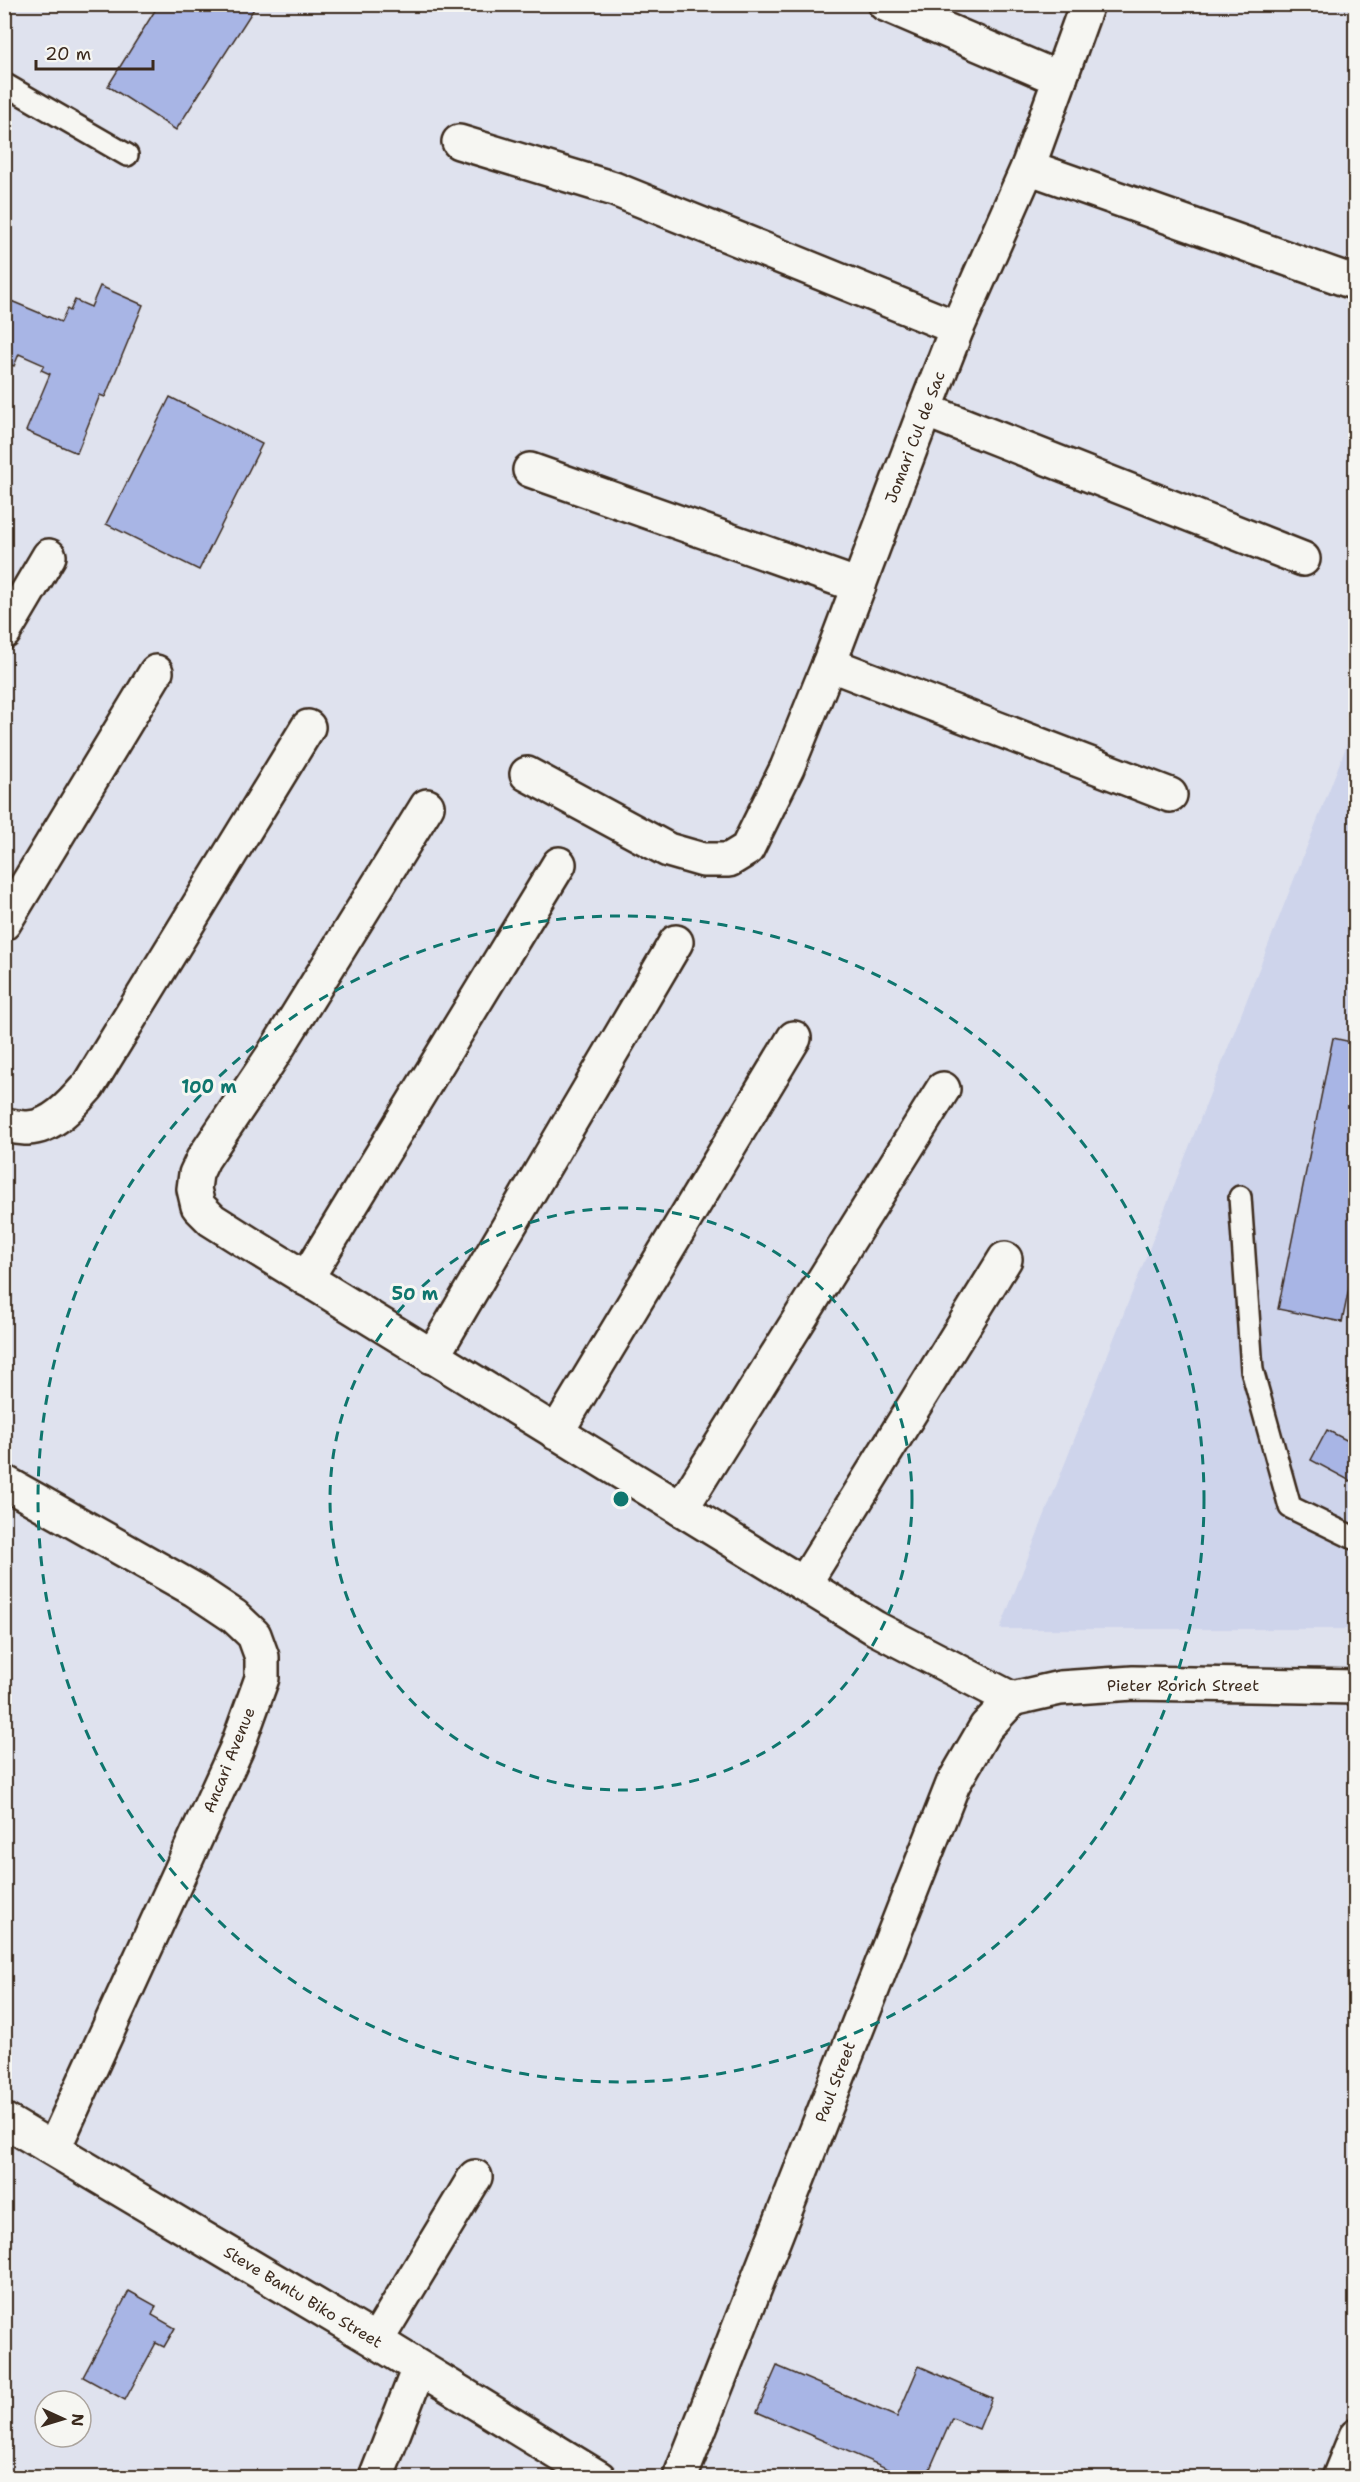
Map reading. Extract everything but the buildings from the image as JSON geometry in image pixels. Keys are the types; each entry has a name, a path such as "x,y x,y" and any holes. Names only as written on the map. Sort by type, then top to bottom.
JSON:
{"street":[{"path":"885,4 1060,79"},
{"name":"Jomari Cul de Sac","path":"527,774 668,850 703,860 729,860 747,849 787,768 829,664 957,328 1028,167 1087,4"},
{"path":"459,142 614,189 957,328"},
{"path":"1028,167 1356,283"},
{"path":"925,410 1303,559"},
{"path":"530,470 859,585"},
{"path":"4,632 49,556"},
{"path":"829,664 1170,795"},
{"path":"4,922 156,672"},
{"path":"4,1125 29,1128 49,1121 71,1106 88,1086 308,727"},
{"path":"427,807 273,1055 203,1159 196,1174 194,1189 198,1206 212,1220 306,1279 875,1628 1012,1699"},
{"path":"306,1279 559,864"},
{"path":"432,1357 676,942"},
{"path":"556,1433 795,1038"},
{"path":"681,1509 943,1089"},
{"path":"804,1584 1005,1258"},
{"name":"Ancari Avenue","path":"4,1482 195,1590 234,1616 254,1635 262,1657 262,1678 237,1750 54,2148"},
{"name":"Pieter Rorich Street","path":"1012,1699 1060,1688 1133,1683 1356,1687"},
{"name":"Paul Street","path":"680,2478 953,1784 986,1727 1012,1699"},
{"name":"Steve Bantu Biko Street","path":"4,2120 376,2341 599,2478"},
{"path":"376,2341 475,2177"},
{"path":"376,2478 419,2368"},
{"path":"1339,2478 1356,2436"}],"lane":[{"path":"4,84 127,155"},
{"path":"1240,1197 1252,1370 1290,1507 1356,1539"}],"shaded area":[{"path":"1355,724 1355,1629 1000,1629"}]}
